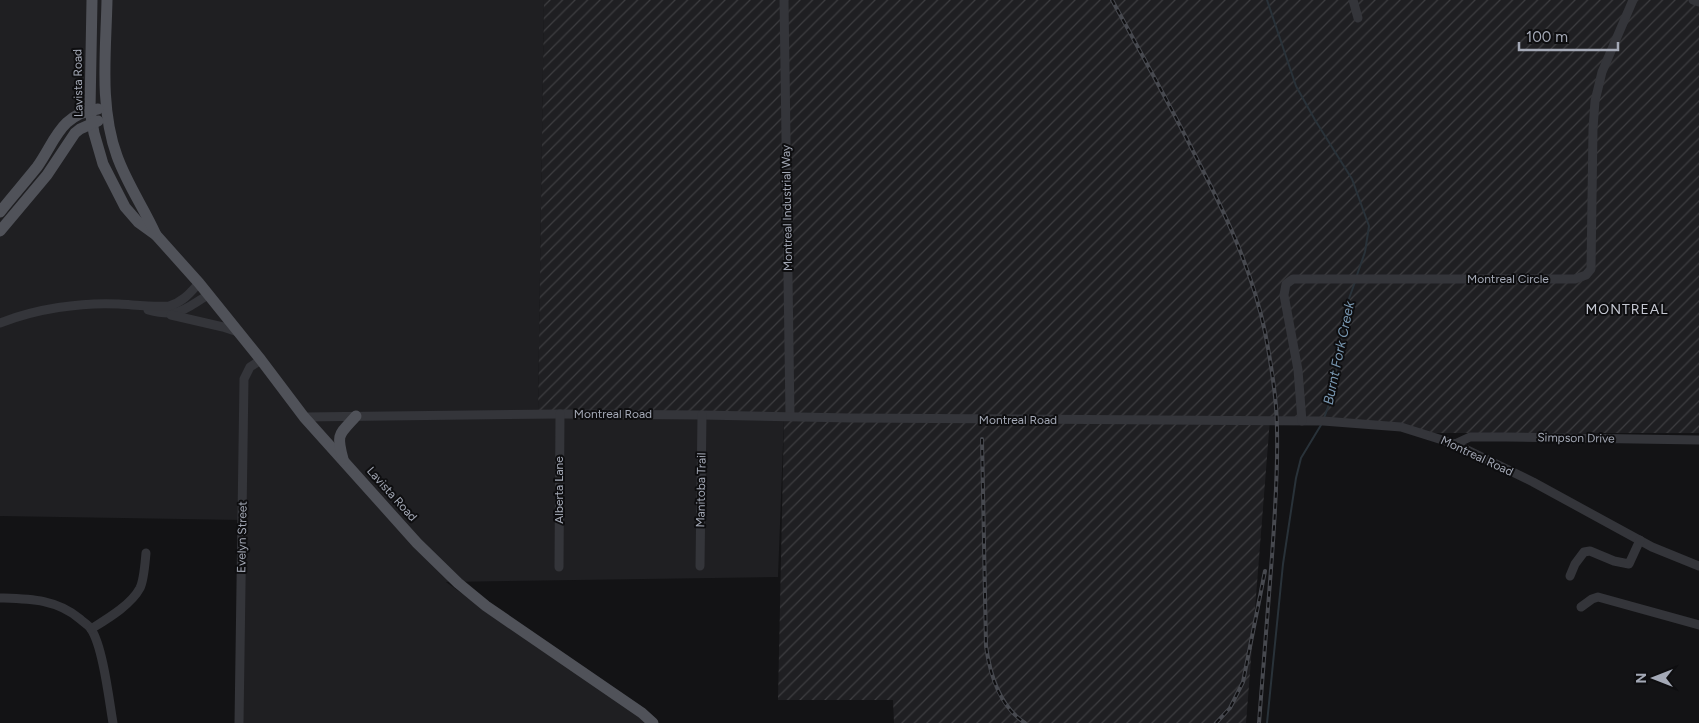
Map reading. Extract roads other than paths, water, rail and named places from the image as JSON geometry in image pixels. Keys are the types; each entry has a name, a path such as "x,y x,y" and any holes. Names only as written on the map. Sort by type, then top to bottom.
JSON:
{"main road":[{"name":"Lavista Road","path":"92,0 90,110 98,148 110,178 126,207 138,222 156,235 199,283 262,360 304,417 417,543 458,582 493,611 642,713 653,723"},
{"name":"Lavista Road","path":"108,0 105,67 107,113 116,154 125,177 156,235"},
{"path":"0,212 37,166 60,128 67,121 90,110 107,113"},
{"path":"0,232 47,175 70,139 80,129 107,113"},
{"path":"70,139 78,135 86,136 98,148"},
{"path":"344,461 339,436 342,430 356,416"}],"street":[{"name":"Montreal Industrial Way","path":"784,0 790,416"},
{"path":"1353,0 1358,18"},
{"name":"Montreal Circle","path":"1302,422 1298,370 1284,295 1286,284 1293,279 1575,279 1586,275 1591,269 1593,261 1593,130 1595,101 1602,72 1633,0"},
{"path":"1693,0 1699,2"},
{"path":"0,321 62,307 88,304 169,306 185,299 199,283"},
{"path":"166,314 180,312 208,295"},
{"path":"128,304 223,326 240,333"},
{"name":"Evelyn Street","path":"238,723 244,379 250,367 262,360"},
{"name":"Alberta Lane","path":"559,567 560,414"},
{"name":"Montreal Road","path":"304,417 702,414 852,418 1320,421 1401,427 1455,444 1533,482 1652,547 1699,566"},
{"name":"Manitoba Trail","path":"700,566 702,414"},
{"name":"Simpson Drive","path":"1455,444 1470,437 1699,440"},
{"path":"1570,576 1584,552 1590,551 1614,561 1629,564 1640,540"},
{"path":"91,629 126,605 140,588 146,553"},
{"path":"1581,607 1598,597 1699,625"},
{"path":"0,598 35,599 53,604 69,610 91,629 102,659 113,723"}],"waterway":[{"name":"Burnt Fork Creek","path":"1267,0 1296,86 1352,179 1369,226 1365,252 1357,275"},
{"name":"Burnt Fork Creek","path":"1324,418 1332,396 1347,304 1355,282"},
{"name":"Burnt Fork Creek","path":"1267,723 1283,564 1296,478 1301,458 1321,425"}],"railway":[{"path":"1112,0 1175,116 1226,219 1253,286 1265,332 1276,406 1277,462 1259,723"},
{"path":"982,439 986,646 993,679 1002,699 1008,708 1025,723"},
{"path":"1216,723 1230,708 1243,682 1265,571"}],"district":[{"name":"MONTREAL","path":"1627,309"}]}
